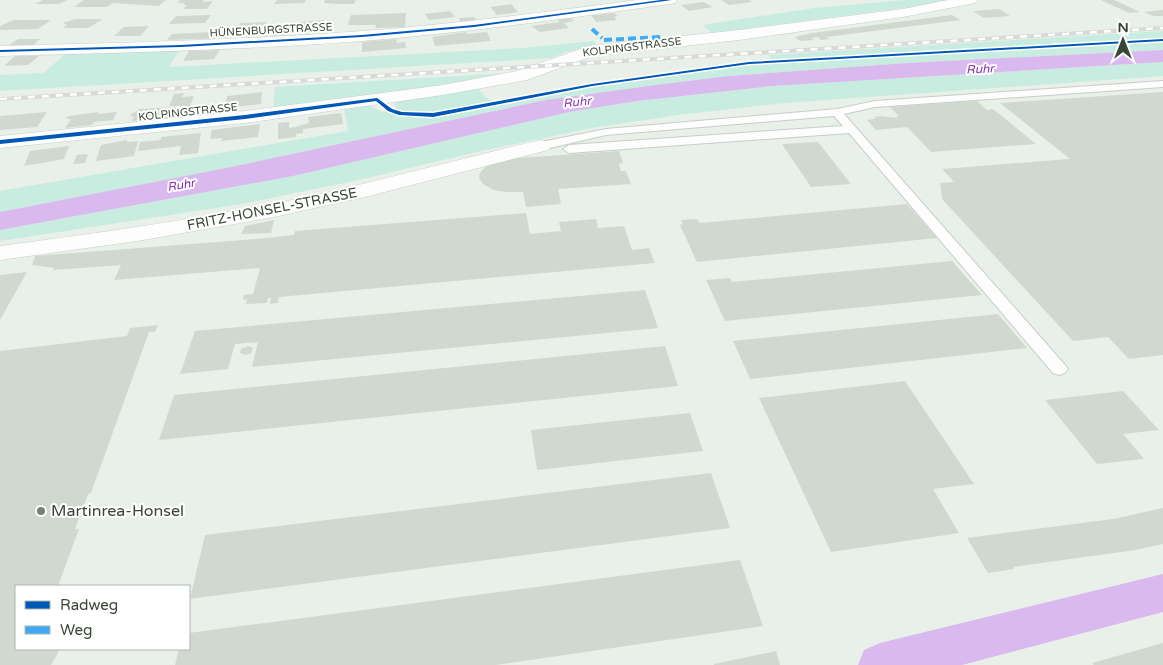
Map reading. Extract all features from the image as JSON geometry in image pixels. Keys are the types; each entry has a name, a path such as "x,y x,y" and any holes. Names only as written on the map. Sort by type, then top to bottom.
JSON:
{"street":[{"name":"HÜNENBURGSTRASSE","path":"541,17 608,0"},
{"name":"HÜNENBURGSTRASSE","path":"0,51 181,46 352,37 474,26 670,0"},
{"name":"KOLPINGSTRASSE","path":"0,142 245,117 443,90 521,76 582,52 747,34 903,12 970,0"},
{"name":"FRITZ-HONSEL-STRASSE","path":"0,253 106,240 220,220 364,190 541,146"}],"lane":[{"path":"510,153 844,120 875,104 1163,84"},
{"path":"541,146 844,120"},
{"path":"844,120 1059,369"}],"green space":[{"path":"905,0 947,0 910,7 712,33 702,25 814,8"},
{"path":"1163,31 1163,50 907,63 729,76 546,100 226,168 0,212 0,191 348,131 344,108 368,105 383,112 396,108 394,101 478,89 494,105 655,76 773,63 769,55"},
{"path":"594,41 596,45 566,52 551,58 0,91 0,75 44,73 67,52 181,48 169,67 522,48"},
{"path":"1163,62 1163,76 785,103 678,115 592,128 242,204 0,241 0,230 293,176 569,112 637,101 772,86"},
{"path":"507,73 389,94 273,109 275,87"}],"water":[{"name":"Ruhr","path":"1163,50 1163,62 772,86 637,101 569,112 293,176 0,230 0,212 226,168 546,100 729,76 907,63"}],"building":[{"path":"43,0 68,0 59,4 35,4"},
{"path":"84,0 166,0 159,6 113,3 107,7 74,7"},
{"path":"180,0 213,1 207,9 183,9 187,5 183,5 185,3 177,3"},
{"path":"277,0 306,0 304,3 274,4"},
{"path":"325,0 356,0 354,4 338,4 324,3"},
{"path":"721,0 750,0 752,2 729,5"},
{"path":"1101,0 1114,0 1140,12 1129,13"},
{"path":"703,2 713,7 689,11 681,5"},
{"path":"511,4 518,12 497,15 490,7"},
{"path":"999,9 1010,16 984,18 973,11"},
{"path":"1163,10 1163,16 1153,16 1144,12"},
{"path":"450,11 455,17 429,20 425,14"},
{"path":"406,13 405,27 375,28 376,25 348,25 351,15"},
{"path":"614,13 618,16 614,17 617,20 596,22 591,15"},
{"path":"211,15 205,23 169,24 176,16"},
{"path":"952,15 961,20 826,37 829,39 821,40 818,37 811,38 814,40 800,41 795,37 812,33"},
{"path":"474,17 477,21 461,23 459,18"},
{"path":"570,17 574,21 564,23 569,28 540,32 531,26 559,22 557,19"},
{"path":"75,19 103,19 88,28 63,28 67,25 63,23"},
{"path":"14,20 51,20 38,29 0,30 0,26"},
{"path":"324,20 322,27 295,29 298,22"},
{"path":"266,22 263,29 253,32 236,31 240,23"},
{"path":"149,26 140,36 114,36 124,27"},
{"path":"274,30 289,30 287,35 272,36"},
{"path":"229,31 225,38 167,40 172,34"},
{"path":"466,32 467,34 487,32 491,41 435,46 432,37"},
{"path":"18,39 40,39 33,45 9,45"},
{"path":"396,39 397,43 405,42 406,48 362,52 362,42"},
{"path":"220,50 214,59 183,61 189,51"},
{"path":"15,56 39,56 28,65 4,66"},
{"path":"262,92 261,104 225,108 227,96"},
{"path":"1163,92 1163,355 1129,359 1108,337 1073,341 942,199 940,183 954,182 942,169 1070,159 1000,103"},
{"path":"184,93 182,97 194,96 190,106 169,106 174,94"},
{"path":"977,101 987,110 993,109 1036,144 931,152 907,127 876,130 867,120 880,116 898,118 896,116 899,116 890,107"},
{"path":"178,107 174,118 132,121 134,116 130,117 132,113 139,109"},
{"path":"47,112 37,127 0,130 0,116"},
{"path":"99,112 98,114 117,112 113,120 65,128 71,119 66,119 68,116"},
{"path":"341,113 343,124 303,129 303,133 296,134 296,137 278,139 278,123 289,122 289,128 309,123 308,117"},
{"path":"260,124 258,137 221,141 222,138 210,139 212,130"},
{"path":"201,133 198,153 179,155 181,146 138,151 140,142 161,140 161,137"},
{"path":"127,140 127,142 138,141 134,156 96,161 101,145"},
{"path":"818,142 851,184 811,187 782,144"},
{"path":"69,146 64,159 24,166 30,151"},
{"path":"619,151 623,163 619,164 621,171 626,171 631,184 558,189 561,204 526,207 523,192 494,190 483,184 479,178 480,173 485,167 506,159"},
{"path":"88,154 85,163 73,164 77,155"},
{"path":"907,204 937,238 697,262 680,225 683,224 681,220 697,219 700,223"},
{"path":"526,213 530,234 561,231 559,222 596,219 598,228 624,226 632,250 649,248 655,263 279,297 278,303 270,304 271,298 268,298 267,303 246,304 247,299 243,300 244,295 253,294 260,268 114,280 121,265 53,270 54,268 32,265 35,256 268,238 294,235 295,231"},
{"path":"274,220 271,233 241,234 245,226"},
{"path":"952,261 982,295 725,321 706,280 730,278 732,282"},
{"path":"27,272 0,320 0,275"},
{"path":"645,290 658,328 252,367 258,342 235,344 228,369 180,374 195,331"},
{"path":"998,314 1027,348 750,379 733,341"},
{"name":"Martinrea-Honsel","path":"158,325 155,332 149,332 91,493 88,494 75,529 79,529 58,585 15,585 15,650 59,650 51,665 0,665 0,351 127,336 130,328"},
{"path":"248,346 253,348 251,353 246,355 240,353 241,349"},
{"path":"665,346 678,386 159,440 174,395"},
{"path":"905,381 974,484 933,489 959,533 831,552 759,398"},
{"path":"1123,391 1159,430 1123,434 1144,459 1097,464 1045,400"},
{"path":"690,413 703,451 537,470 531,430"},
{"path":"711,473 730,528 190,599 205,535"},
{"path":"1163,508 1163,544 1136,550 1013,567 1014,569 988,573 967,538 1113,519"},
{"path":"740,560 763,626 496,665 175,665 179,650 190,650 190,633"},
{"path":"1163,643 1163,665 1094,665 1092,663"},
{"path":"776,651 780,665 714,665 714,664"}],"waterway":[{"path":"880,665 1163,593"}],"railway":[{"path":"0,99 1163,28"}],"marked path":[{"path":"592,29 602,38"},
{"path":"604,40 662,37 637,42 631,46"}],"cycle path":[{"path":"0,51 181,46 362,36 474,26 670,0"},
{"path":"0,142 245,117 377,99 390,110 401,114 433,115 592,85 749,63 1163,40"}],"place":[{"name":"Martinrea-Honsel","path":"41,511"}]}
